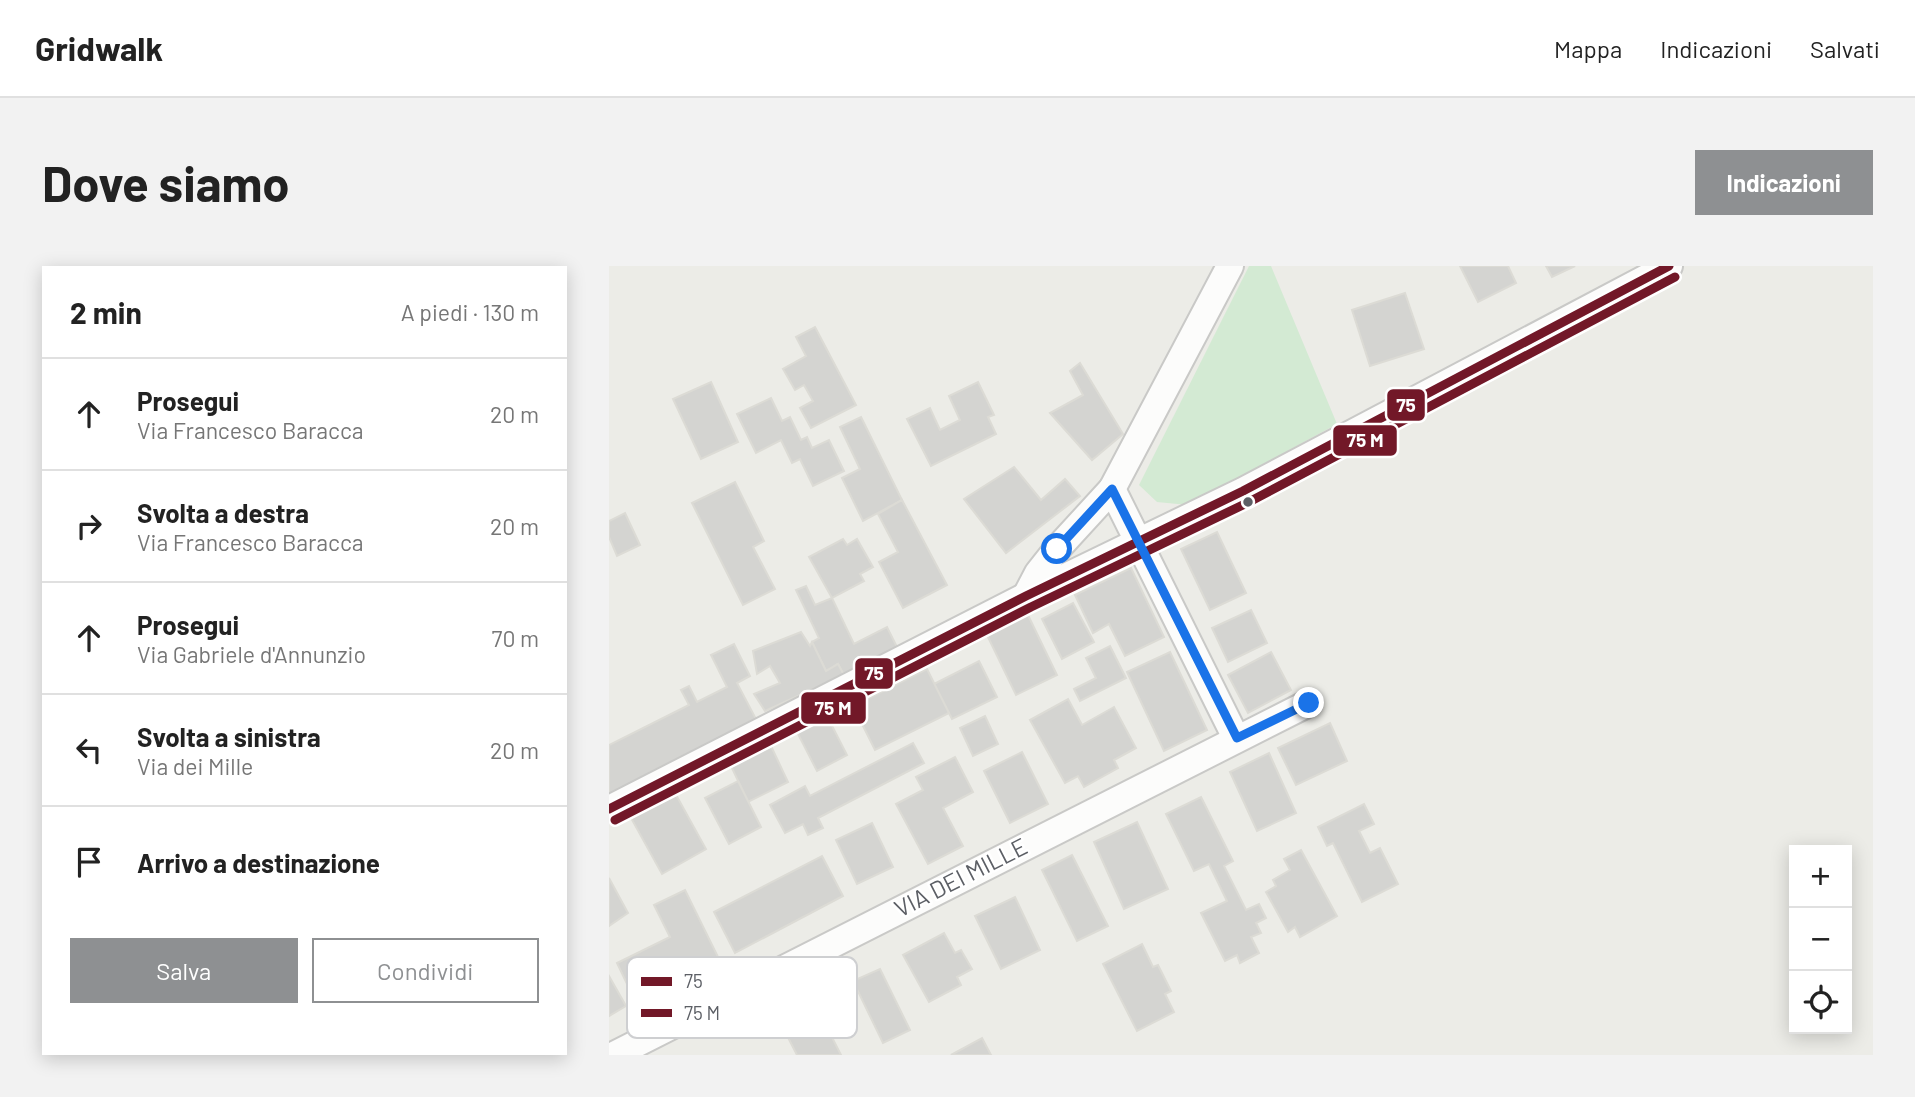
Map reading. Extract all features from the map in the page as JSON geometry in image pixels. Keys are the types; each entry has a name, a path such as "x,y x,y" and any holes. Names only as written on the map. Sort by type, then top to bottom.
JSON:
{"street":[{"path":"1026,596 1038,573 1057,549 1112,489 1230,266"},
{"path":"609,809 1026,596 1376,423 1669,266"},
{"path":"1112,489 1237,738"},
{"name":"VIA DEI MILLE","path":"807,957 1309,703"},
{"name":"VIA DEI MILLE","path":"614,1055 647,1038"}],"green space":[{"path":"1249,266 1271,266 1337,424 1188,505 1157,502 1139,485"}],"building":[{"path":"1460,266 1508,266 1516,283 1478,302"},
{"path":"1546,266 1575,266 1552,277"},
{"path":"1405,293 1424,349 1370,366 1352,310"},
{"path":"815,327 856,405 811,428 800,408 813,401 804,385 795,390 783,369 806,356 796,337"},
{"path":"1080,363 1123,434 1092,460 1050,413 1083,395 1070,371"},
{"path":"711,382 738,442 701,459 673,399"},
{"path":"978,382 994,415 988,417 996,434 931,466 907,419 930,408 940,430 960,420 949,396"},
{"path":"771,398 782,421 790,417 801,440 807,437 812,448 829,440 844,471 813,486 800,459 792,463 781,440 756,453 737,414"},
{"path":"861,417 902,500 863,521 842,478 860,469 840,427"},
{"path":"1014,467 1041,500 1065,479 1080,496 1006,553 964,499"},
{"path":"735,482 764,541 753,547 775,589 743,605 692,503"},
{"path":"902,500 947,585 903,608 879,562 898,552 878,514"},
{"path":"625,513 640,545 617,556 609,537 609,521"},
{"path":"1217,532 1246,593 1210,610 1181,549"},
{"path":"843,539 847,545 857,539 873,567 860,574 864,581 832,598 809,557"},
{"path":"1131,568 1164,637 1125,656 1109,624 1093,633 1075,595"},
{"path":"806,586 815,605 832,598 854,644 887,627 898,649 844,675 838,664 826,671 812,642 819,638 796,590"},
{"path":"1073,603 1094,642 1062,659 1042,619"},
{"path":"1251,610 1267,643 1228,662 1212,628"},
{"path":"1027,613 1057,675 1016,695 986,633"},
{"path":"801,632 810,646 812,642 826,671 838,664 844,675 765,711 754,694 780,683 770,666 757,674 753,651"},
{"path":"734,644 750,676 737,683 757,721 609,796 609,745 689,705 681,690 689,686 697,702 727,687 711,655"},
{"path":"1110,646 1126,678 1080,701 1074,689 1096,678 1086,658"},
{"path":"1170,652 1207,730 1164,751 1127,672"},
{"path":"1271,652 1291,690 1248,713 1228,675"},
{"path":"979,661 997,697 952,719 934,684"},
{"path":"927,669 949,713 875,750 853,706"},
{"path":"1068,699 1082,725 1114,707 1136,748 1114,760 1118,768 1084,787 1078,776 1065,783 1030,720"},
{"path":"827,716 847,755 817,771 797,732"},
{"path":"985,716 998,744 973,756 960,728"},
{"path":"1330,723 1347,761 1296,785 1278,748"},
{"path":"913,743 924,763 818,818 823,828 808,835 803,824 785,833 770,805 805,786 810,796"},
{"path":"771,746 788,782 748,802 731,766"},
{"path":"1022,752 1048,804 1010,823 984,771"},
{"path":"1269,753 1296,813 1257,831 1230,772"},
{"path":"955,757 973,792 943,808 963,846 928,864 896,804 923,790 916,777"},
{"path":"738,781 761,827 729,844 705,798"},
{"path":"675,793 706,849 662,874 631,818"},
{"path":"1201,797 1233,861 1224,866 1246,910 1259,904 1266,918 1256,923 1261,933 1251,937 1259,953 1240,963 1237,955 1225,961 1201,913 1227,901 1209,864 1194,871 1166,814"},
{"path":"1364,804 1374,824 1359,831 1370,853 1380,848 1398,884 1362,902 1333,843 1327,846 1318,827"},
{"path":"1137,822 1168,889 1124,909 1094,842"},
{"path":"872,823 893,867 857,884 836,840"},
{"path":"1301,850 1337,916 1300,937 1295,927 1288,932 1266,892 1276,886 1273,880 1290,870 1284,859"},
{"path":"1072,855 1108,926 1077,941 1042,870"},
{"path":"822,856 843,896 735,953 714,912"},
{"path":"609,878 628,913 609,926"},
{"path":"685,890 718,957 629,957 670,937 654,905"},
{"path":"1015,897 1040,950 1001,969 975,916"},
{"path":"944,933 955,953 961,950 972,969 957,977 961,985 929,1002 903,955"},
{"path":"1142,944 1153,967 1158,965 1171,991 1165,994 1174,1012 1137,1031 1103,964"},
{"path":"627,958 627,984 617,963"},
{"path":"880,969 910,1030 883,1043 857,989 857,979"},
{"path":"609,976 626,1006 609,1016"},
{"path":"788,1038 832,1038 841,1055 797,1055"},
{"path":"982,1038 991,1055 951,1055"}],"transit line":[{"name":"75","path":"609,809 1026,596 1243,491 1669,266"},
{"path":"615,820 1031,607 1249,502 1675,277"}],"route":[{"path":"1057,549 1112,489 1237,738 1309,703"}]}
